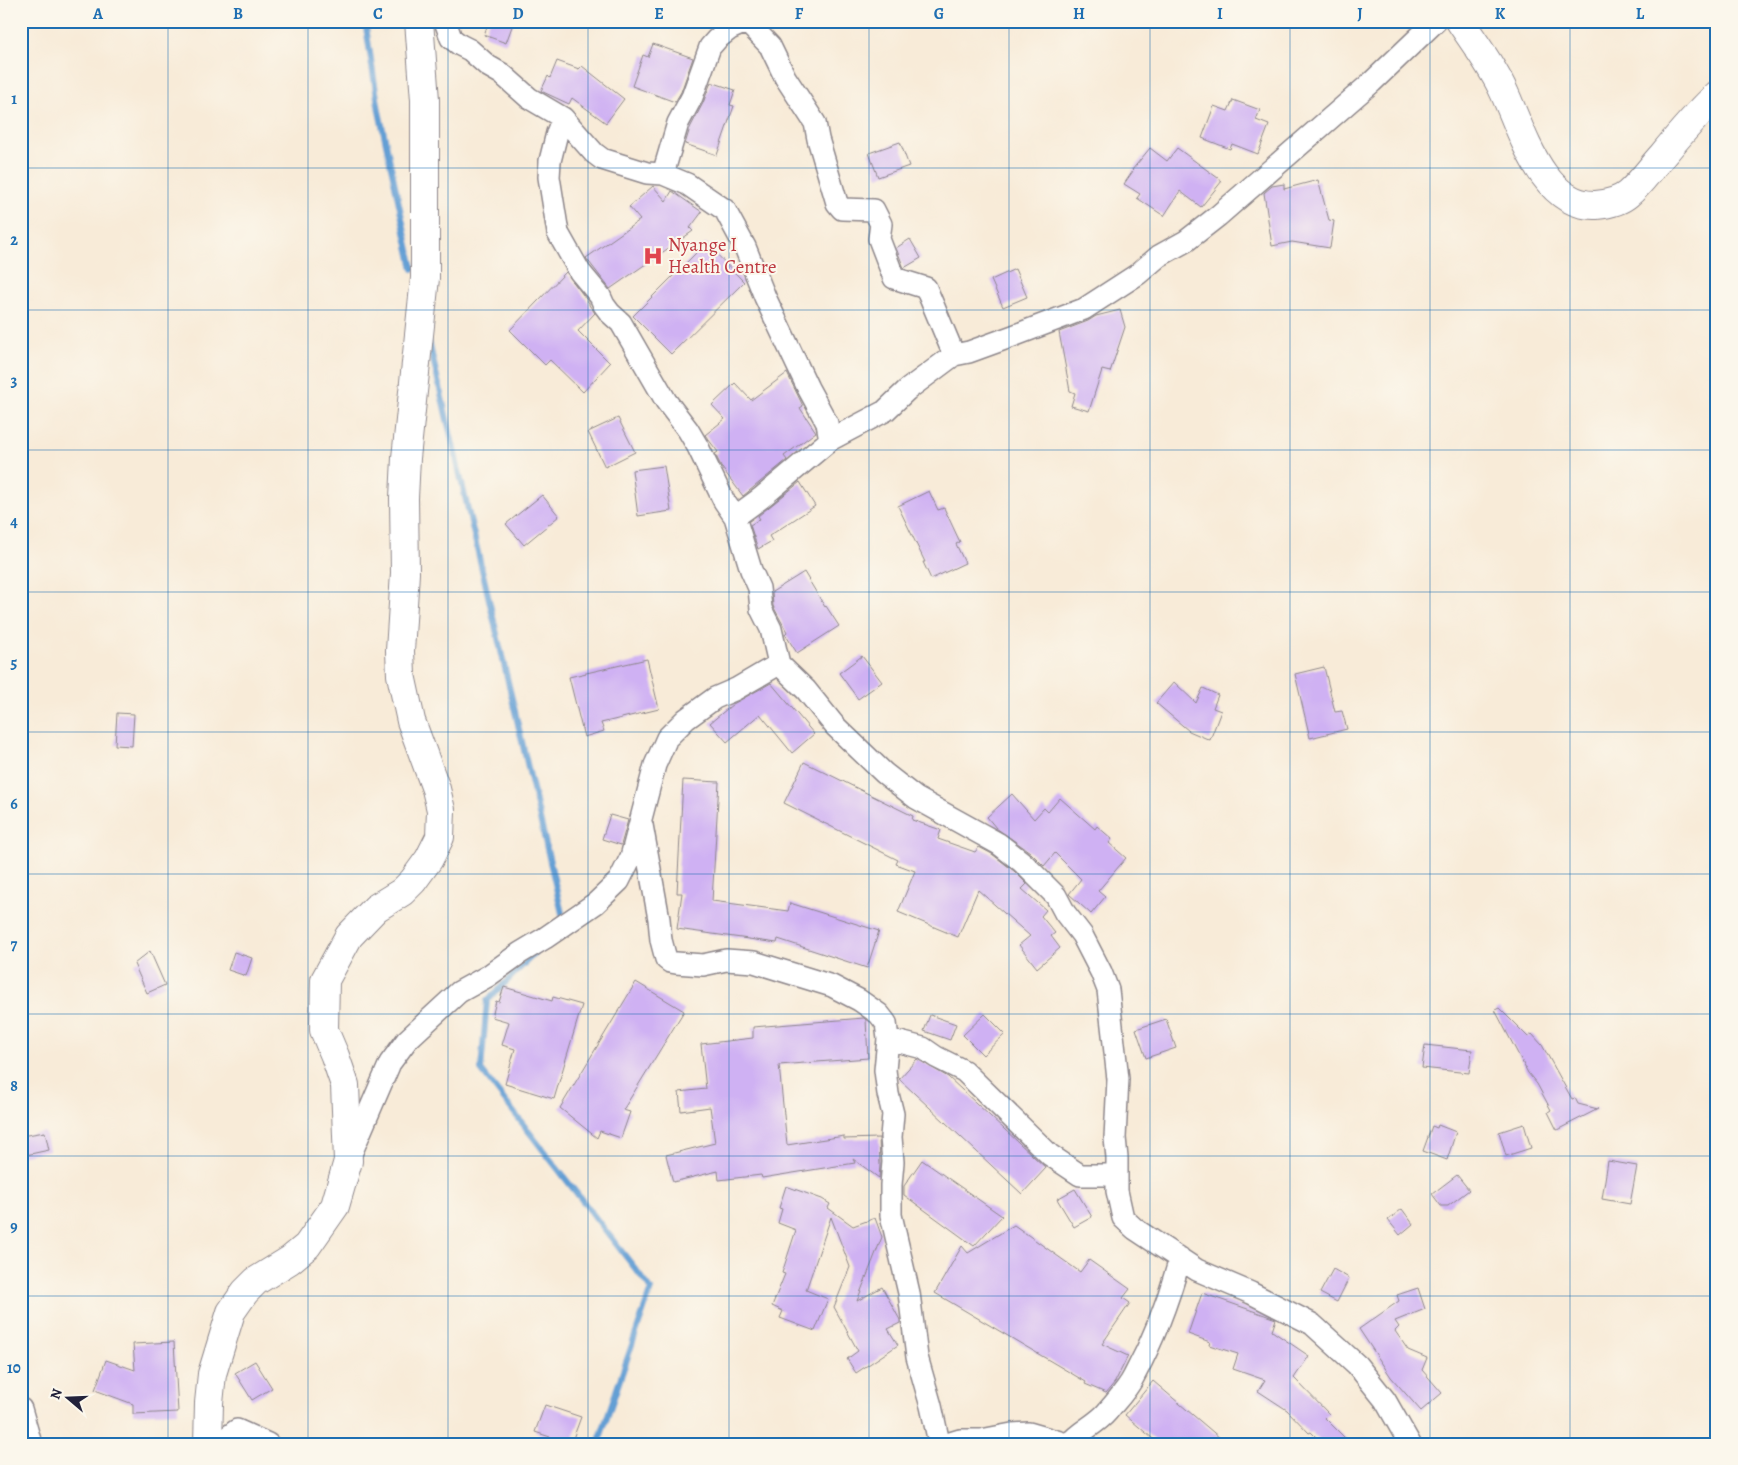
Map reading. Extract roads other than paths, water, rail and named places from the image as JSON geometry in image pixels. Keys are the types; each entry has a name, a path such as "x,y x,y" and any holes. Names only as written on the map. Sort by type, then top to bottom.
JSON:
{"main road":[{"path":"208,1444 212,1374 231,1312 245,1292 256,1281 290,1260 307,1246 335,1206 348,1161 345,1085 324,1030 325,980 349,936 376,908 402,892 413,881 429,859 440,837 441,810 436,789 411,720 402,675 400,651 405,573 404,498 406,458 425,278 425,100 419,21"},
{"path":"1460,21 1486,59 1504,91 1524,139 1547,179 1554,189 1580,204 1609,204 1627,195 1697,114 1717,95"}],"street":[{"path":"445,21 451,38 470,50 488,66 502,74 529,98 563,118 594,153 602,159 647,173 663,174 687,184 725,210 745,247 765,297 808,388 827,423 830,440"},
{"path":"735,517 761,498 830,440 884,411 907,390 954,355 968,352 1084,309 1138,274 1160,256 1186,241 1261,179 1372,82 1436,21"},
{"path":"663,174 678,123 692,96 710,47 730,29 748,22 770,46 785,78 816,123 818,139 837,203 842,209 874,210 881,224 879,240 894,278 926,288 954,355"},
{"path":"563,118 557,132 550,161 549,178 558,233 580,272 600,296 610,313 621,323 666,401 688,430 724,501 735,517 759,588 761,608 771,629 779,664 806,690 835,726 884,773 916,798 1000,844 1022,862 1056,896 1065,913 1082,935 1101,972 1108,990 1118,1080 1115,1138 1117,1191 1123,1218 1135,1229 1198,1270 1251,1293 1312,1324 1357,1365 1385,1400 1410,1444"},
{"path":"348,1161 390,1063 407,1040 459,992 488,976 545,938 596,902 619,881 631,857 655,765 667,738 686,719 716,698 736,689 779,664"},
{"path":"641,822 659,919 661,940 666,958 670,962 703,965 726,960 754,962 832,986 859,1000 879,1014 886,1023 888,1039 885,1070 893,1114 891,1137 893,1162 890,1185 891,1215 909,1293 917,1357 938,1438 943,1444"},
{"path":"888,1039 923,1048 964,1071 1050,1155 1080,1175 1117,1175"},
{"path":"947,1444 960,1440 981,1440 1029,1433 1068,1444 1075,1436 1105,1414 1134,1378 1159,1323 1180,1258"},
{"path":"21,1408 31,1444"},
{"path":"218,1444 237,1430 268,1444"}],"waterway":[{"path":"365,21 379,111 413,269"},
{"path":"429,342 564,922"},
{"path":"534,954 487,1001 481,1070 651,1289 598,1444"}],"place":[{"name":"Nyange I Health Centre","path":"653,256"}]}
